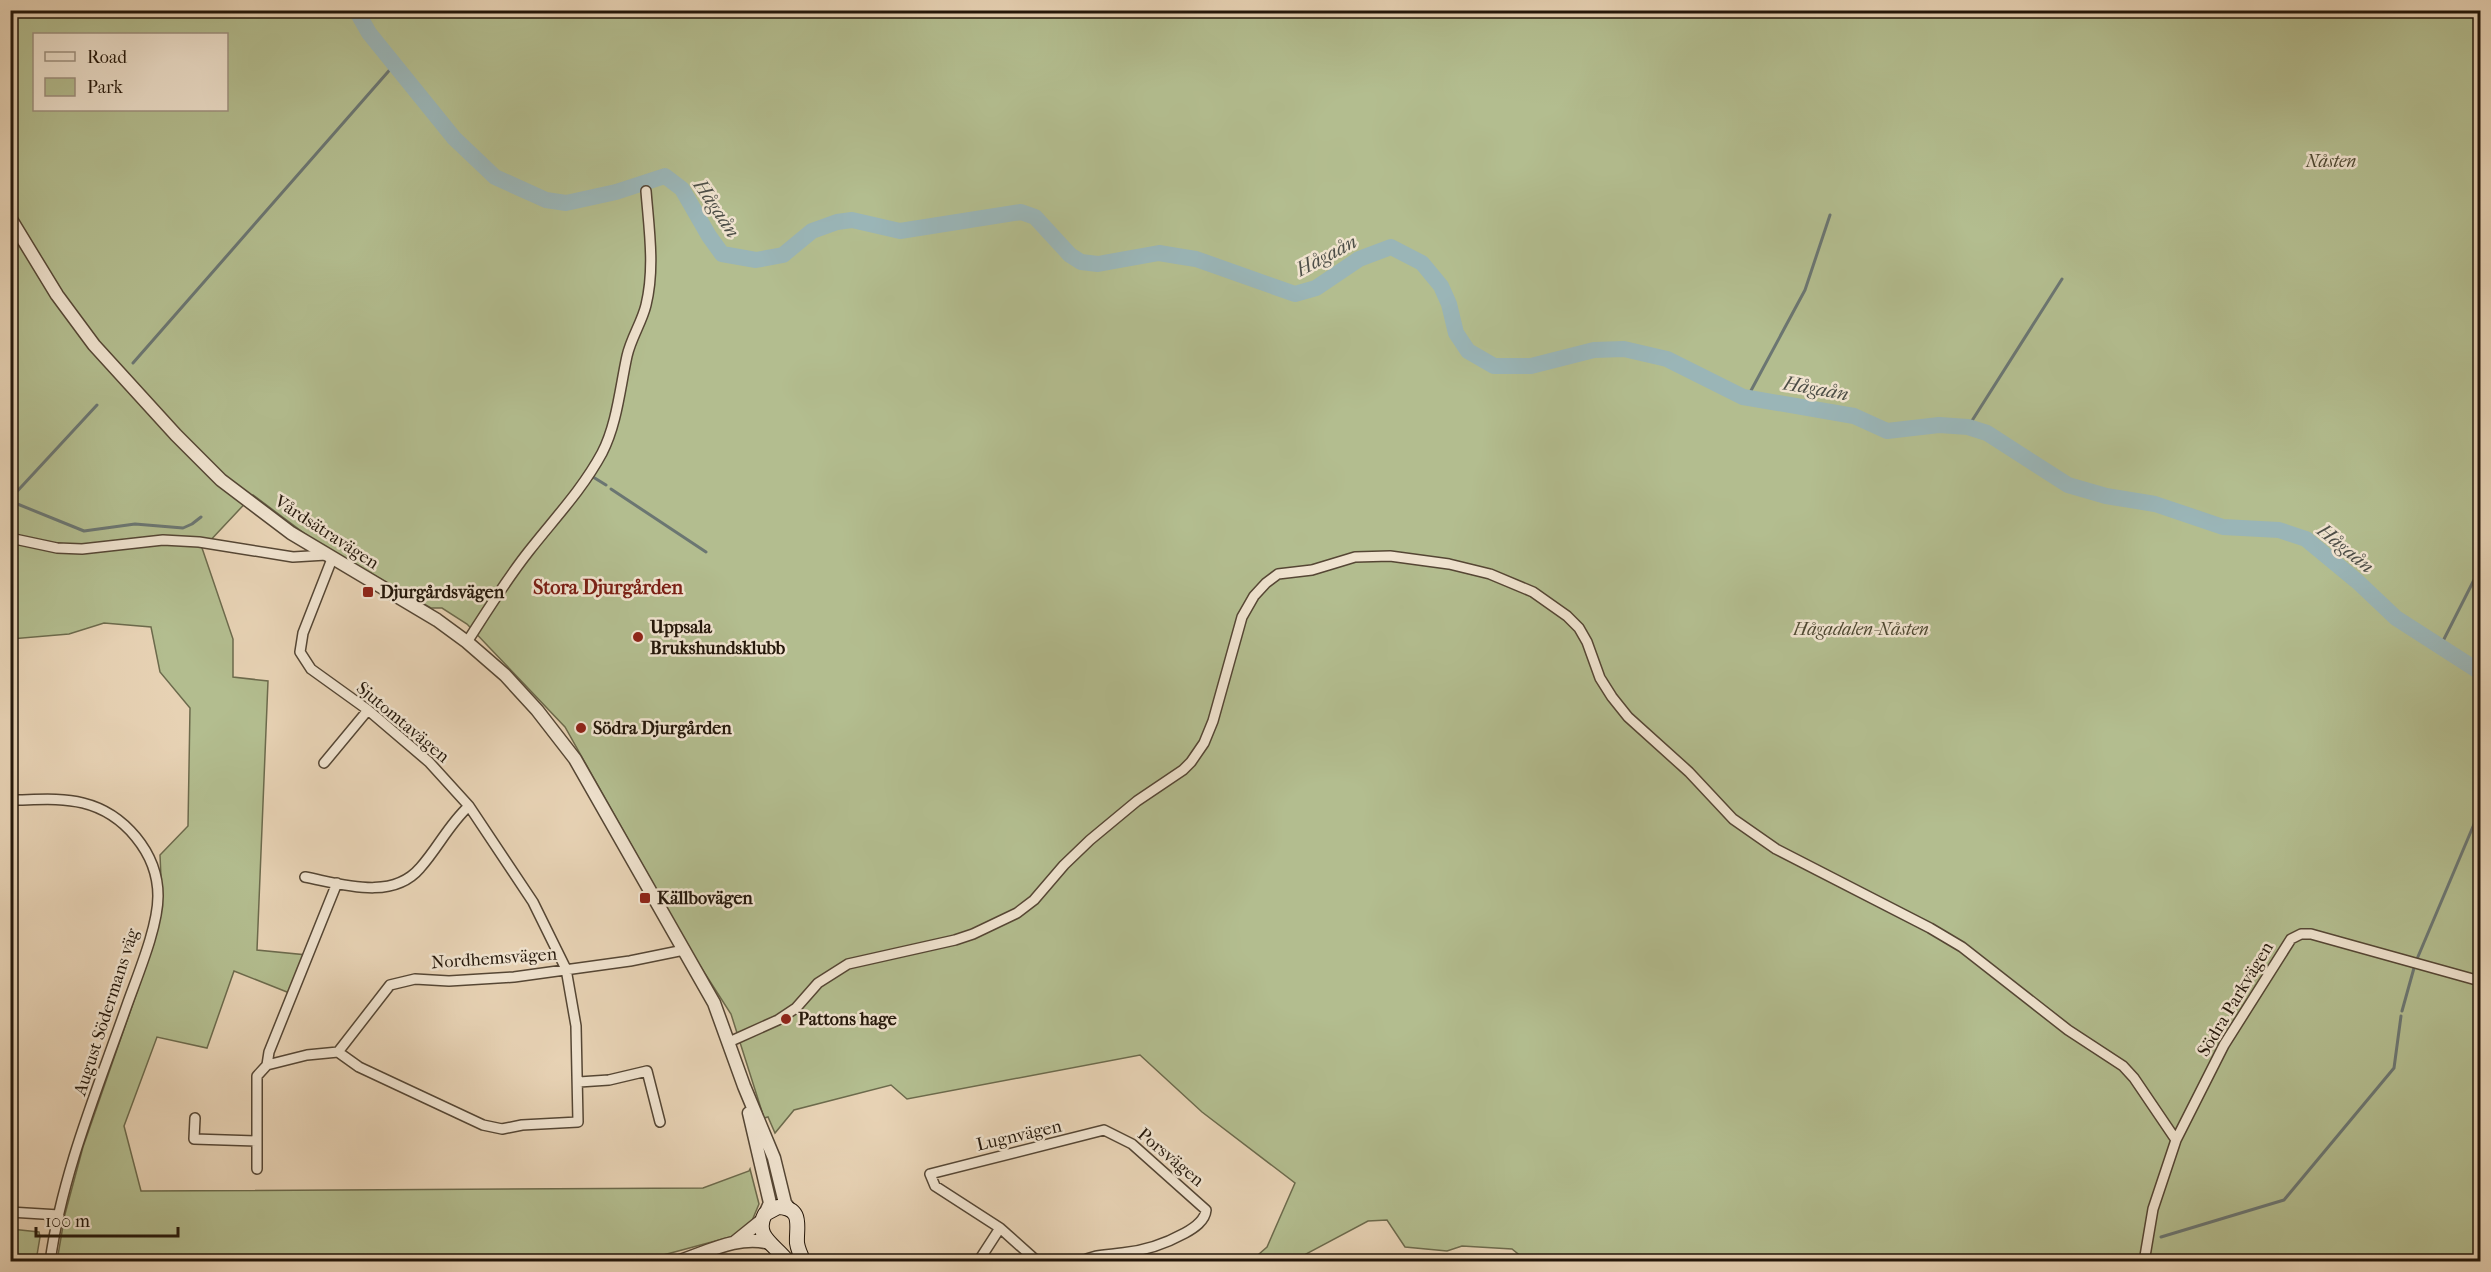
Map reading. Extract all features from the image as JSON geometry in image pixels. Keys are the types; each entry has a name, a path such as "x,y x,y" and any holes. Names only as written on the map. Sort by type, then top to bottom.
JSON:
{"main road":[{"path":"788,1262 763,1236 763,1218 778,1207 791,1211 797,1218 797,1245 804,1262"},
{"path":"772,1244 792,1241 798,1232"}],"street":[{"path":"467,642 493,600 521,561 579,490 603,451 614,421 628,352 646,307 651,283 646,191"},
{"name":"Vårdsätravägen","path":"10,218 57,295 94,345 220,480 291,533 437,620 505,675 537,710 575,759 714,1003 744,1086 774,1158 785,1203 791,1211"},
{"path":"10,538 57,548 82,549 163,540 199,542 293,557 329,557"},
{"path":"729,1042 778,1020 796,1008 818,983 848,964 955,940 1017,913 1034,900 1064,865 1090,840 1137,801 1183,770 1191,762 1204,743 1213,721 1242,617 1254,596 1266,583 1278,574 1312,570 1355,557 1390,556 1449,564 1490,574 1533,592 1567,616 1579,628 1587,642 1600,678 1617,704 1628,717 1689,772 1733,819 1776,849 1930,928 1962,947 2068,1030 2123,1066 2134,1078 2176,1140"},
{"name":"Sjutomtavägen","path":"329,557 303,633 300,652 311,669 368,710 429,762 469,806 527,893 566,969"},
{"path":"324,763 368,710"},
{"name":"August Södermans väg","path":"10,800 84,803 113,817 132,831 142,846 151,864 158,897 148,945 77,1148 59,1215 50,1262"},
{"path":"305,877 370,888 396,886 419,870 456,817 469,806"},
{"path":"257,1169 257,1076 267,1065 269,1052 337,883"},
{"name":"Södra Parkvägen","path":"2144,1262 2153,1209 2176,1140 2224,1045 2291,939 2301,934 2311,934 2481,981"},
{"name":"Nordhemsvägen","path":"338,1052 390,985 415,979 449,981 492,978 630,961 684,950"},
{"path":"267,1065 307,1055 338,1052 359,1067 414,1091 458,1114 502,1129 522,1125 578,1122 579,1082 576,1026 566,969"},
{"path":"579,1082 609,1080 647,1071 660,1122"},
{"name":"Vårdsätravägen","path":"744,1086 770,1203 763,1218"},
{"path":"195,1118 194,1138 257,1141"},
{"name":"Lugnvägen","path":"1000,1228 935,1186 930,1174 1104,1130 1115,1133"},
{"name":"Porsvägen","path":"1081,1262 1101,1254 1123,1253 1163,1245 1193,1229 1205,1216 1206,1210 1193,1197 1132,1144 1115,1133"},
{"path":"10,1212 59,1215"},
{"path":"732,1244 744,1237 763,1218"},
{"path":"978,1262 1000,1228 1038,1262"},
{"path":"677,1262 732,1244 759,1240 772,1244"}],"green space":[{"name":"Hågadalen-Nåsten","path":"11,11 2480,11 2480,1261 1528,1262 1512,1249 1462,1246 1447,1251 1405,1247 1387,1220 1368,1221 1297,1261 1251,1261 1267,1247 1295,1183 1202,1112 1140,1055 907,1099 891,1085 794,1110 775,1133 768,1117 764,1118 731,1014 695,958 565,727 467,624 442,608 431,608 316,542 253,495 206,545 201,545 233,639 233,677 268,681 257,950 307,955 292,994 234,971 207,1048 157,1037 124,1126 141,1191 703,1188 750,1169 759,1204 751,1223 734,1236 641,1261 57,1261 65,1214 83,1147 154,943 162,900 160,855 188,826 190,708 160,672 151,627 104,623 69,634 11,639"},
{"path":"11,1229 39,1232 36,1261 11,1261"}],"waterway":[{"name":"Hågaån","path":"356,10 369,33 454,138 495,177 546,200 566,203 616,192 665,176 682,189 722,254 756,260 783,255 812,231 837,222 852,220 900,231 1021,212 1035,217 1070,255 1081,262 1098,264 1159,253 1196,259 1295,294 1316,288 1359,259 1391,247 1422,263 1441,286 1449,304 1456,333 1468,351 1494,366 1531,366 1594,350 1624,349 1667,359 1743,397 1854,416 1887,431 1939,425 1968,427 1987,433 2068,485 2106,496 2155,504 2223,527 2279,530 2306,539 2358,582 2396,618 2480,672"},
{"path":"133,363 394,65"},
{"path":"1747,398 1805,290 1830,215"},
{"path":"1968,427 2062,279"},
{"path":"10,499 97,405"},
{"path":"593,477 606,485"},
{"path":"611,489 706,552"},
{"path":"10,501 84,531 135,524 183,528 201,517"},
{"path":"2441,645 2480,568"},
{"path":"2417,959 2480,810"},
{"path":"2402,1011 2414,968"},
{"path":"2161,1237 2284,1200 2394,1068 2401,1016"}],"place":[{"name":"Djurgårdsvägen","path":"368,592"},
{"name":"Uppsala Brukshundsklubb","path":"638,637"},
{"name":"Södra Djurgården","path":"581,728"},
{"name":"Källbovägen","path":"645,898"},
{"name":"Pattons hage","path":"786,1019"}],"district":[{"name":"Stora Djurgården","path":"608,587"}],"park label":[{"name":"Nåsten","path":"2331,161"}]}
